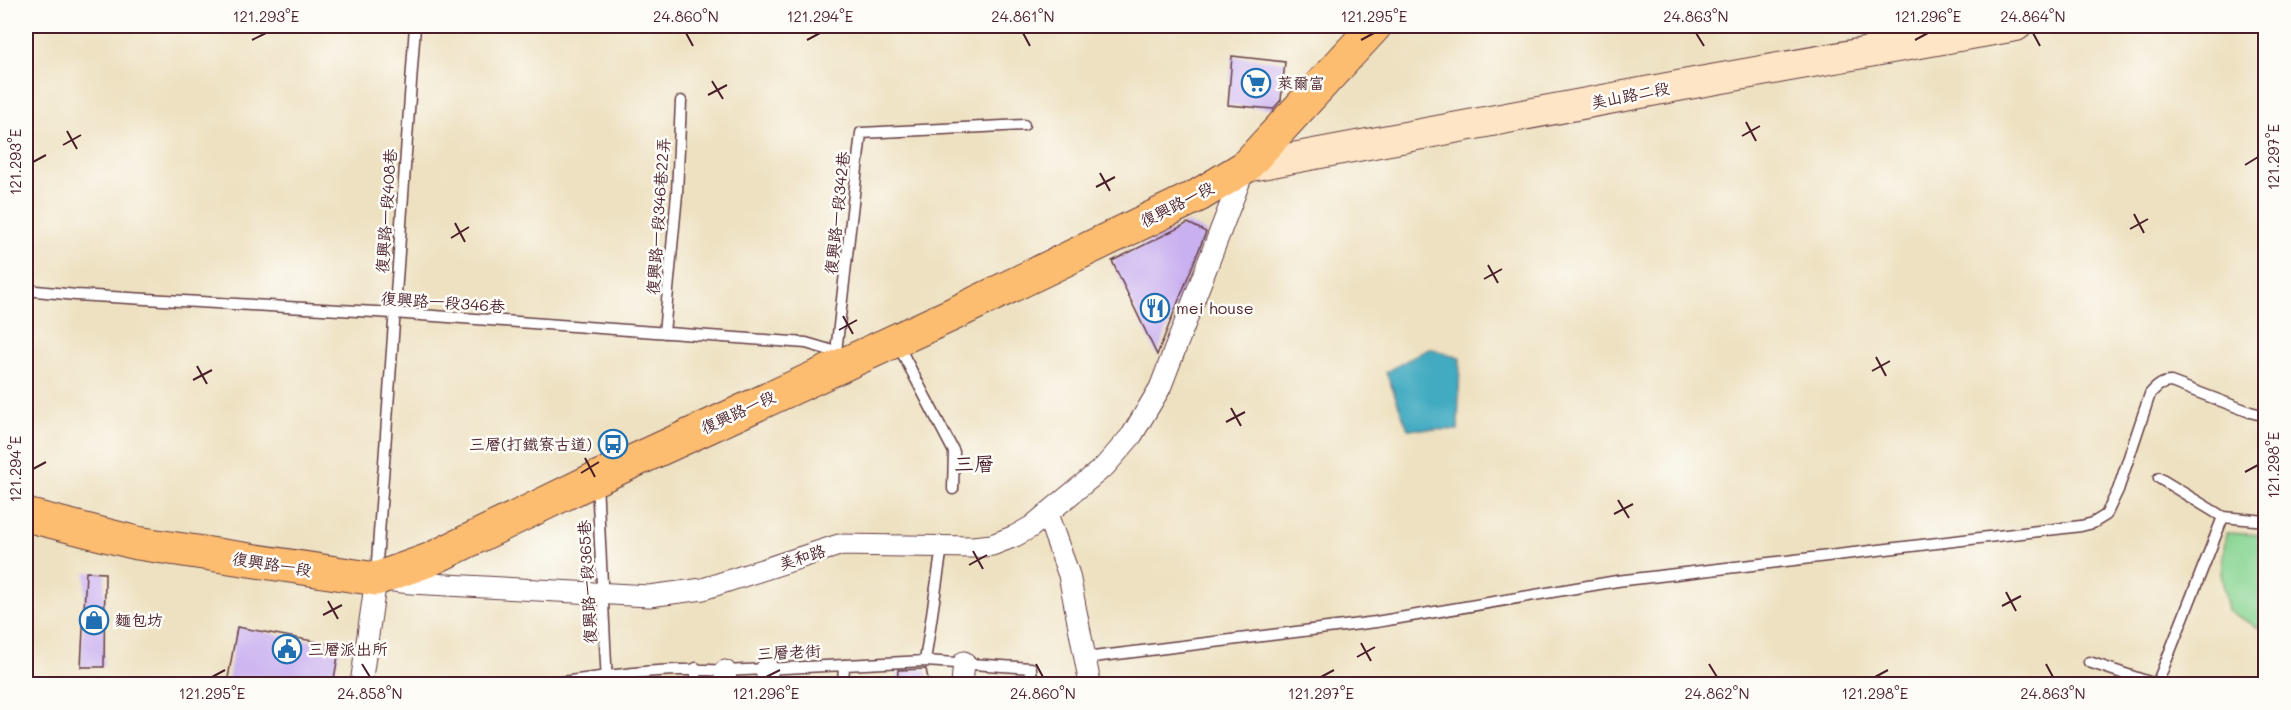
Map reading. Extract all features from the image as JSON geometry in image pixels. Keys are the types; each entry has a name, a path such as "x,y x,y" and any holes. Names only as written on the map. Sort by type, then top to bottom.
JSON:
{"main road":[{"name":"復興路一段","path":"26,515 137,543 376,579 429,560 846,355 895,340 1199,195 1245,167 1375,26"}],"street":[{"name":"美山路二段","path":"1245,167 1682,85 2016,26"},
{"name":"美和路","path":"376,579 602,595 649,596 703,589 839,545 942,547 992,544 1015,536 1031,527 1105,466 1132,435 1160,388 1245,167"},
{"path":"1047,514 1069,575 1090,684"},
{"path":"361,684 376,579"},
{"path":"962,684 964,662"}],"lane":[{"name":"復興路一段408巷","path":"376,579 415,26"},
{"name":"復興路一段346巷22弄","path":"664,333 677,194 681,101"},
{"name":"復興路一段342巷","path":"846,355 861,133 1024,124"},
{"name":"復興路一段346巷","path":"26,290 393,313 806,343 846,355"},
{"path":"895,340 954,452 953,489"},
{"path":"1085,658 1376,622 1617,581 2081,526 2093,523 2106,515 2118,490 2150,394 2156,387 2165,382 2171,382 2265,416"},
{"name":"復興路一段365巷","path":"597,478 607,680"},
{"path":"2159,478 2223,517 2265,521"},
{"path":"2089,662 2156,684 2223,517"},
{"path":"925,661 942,547"},
{"name":"三層老街","path":"549,684 607,680 696,668 725,678 767,676 844,665 925,661 1031,668 1032,684"},
{"path":"843,684 844,665"},
{"path":"696,668 696,684"}],"green space":[{"path":"2226,533 2265,535 2265,631 2228,611 2221,573"}],"water":[{"path":"1429,348 1460,358 1458,430 1408,429 1386,372"}],"building":[{"name":"萊爾富","path":"1232,56 1285,62 1281,100 1273,109 1228,105"},
{"name":"mei house","path":"1188,223 1206,232 1157,355 1112,261"},
{"name":"麵包坊","path":"86,572 105,573 104,667 81,667"},
{"path":"237,627 340,646 333,684 227,684"},
{"path":"926,669 929,684 897,684 898,670"}],"place":[{"name":"萊爾富","path":"1256,83"},
{"name":"mei house","path":"1155,308"},
{"name":"三層(打鐵寮古道)","path":"613,444"},
{"name":"麵包坊","path":"94,620"},
{"name":"三層派出所","path":"287,649"}],"district":[{"name":"三層","path":"974,464"}]}
